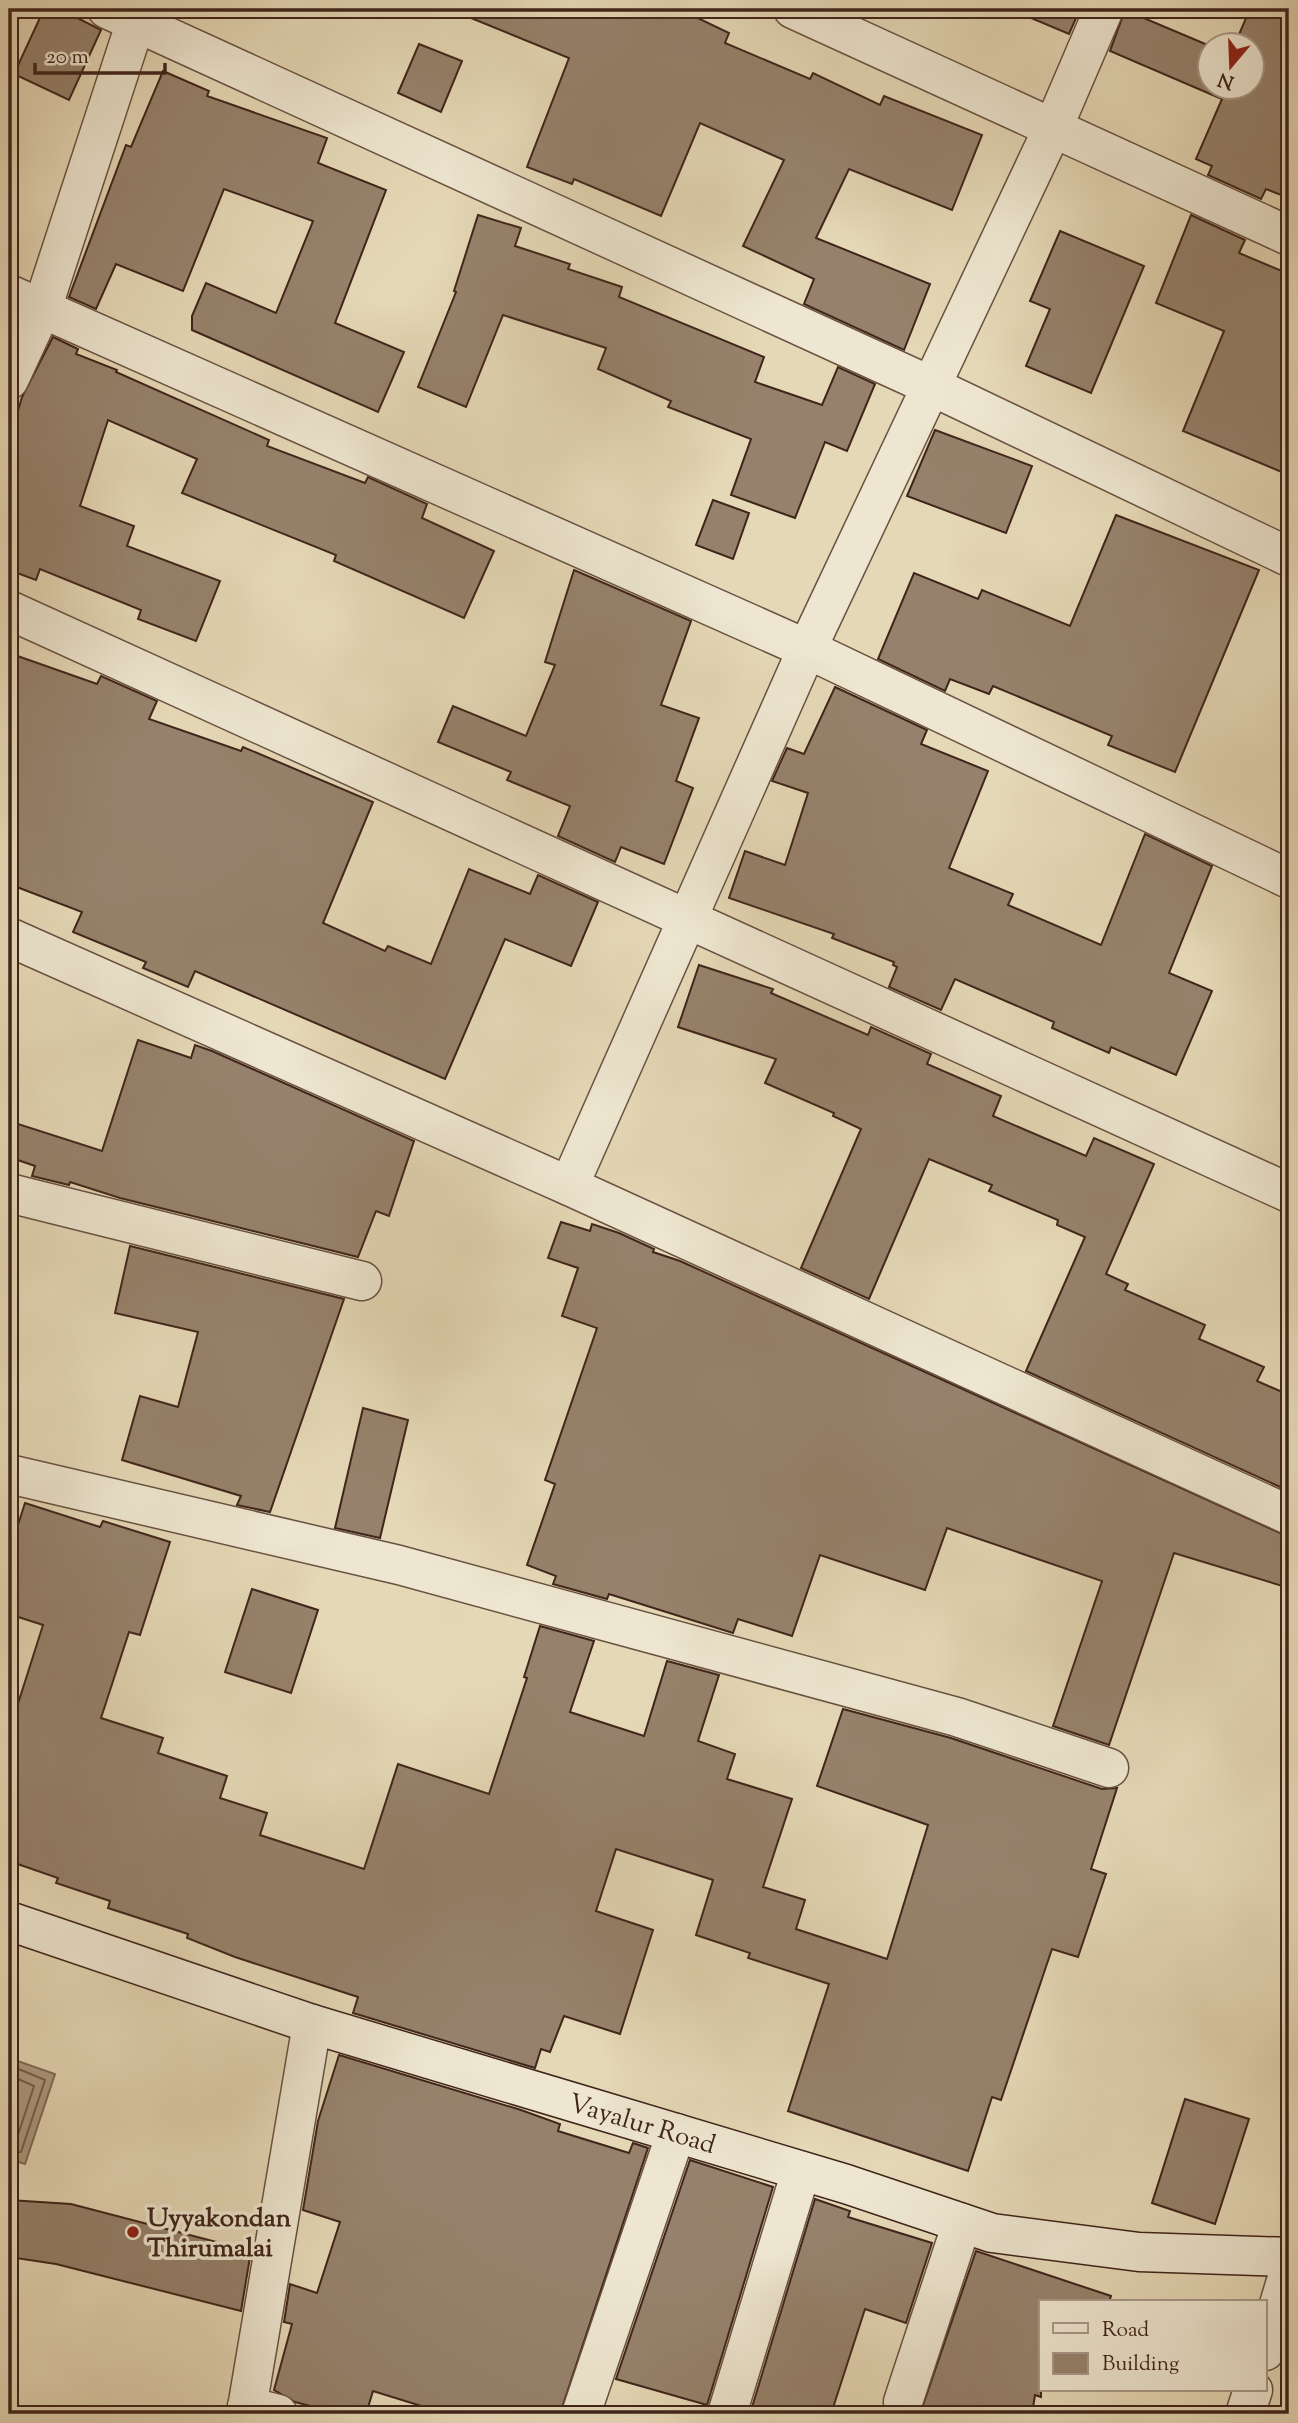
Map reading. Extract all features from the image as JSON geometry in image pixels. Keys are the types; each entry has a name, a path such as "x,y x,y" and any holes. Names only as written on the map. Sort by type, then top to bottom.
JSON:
{"street":[{"path":"793,9 1289,236"},
{"path":"569,1186 685,919 807,649 929,385 1053,128 1104,9"},
{"path":"9,380 26,302 128,13 929,385 1289,556"},
{"path":"26,302 807,649 1289,879"},
{"path":"9,610 1289,1193"},
{"path":"9,937 569,1186 1289,1516"},
{"path":"9,1193 362,1281"},
{"path":"9,1474 399,1565 957,1717 1109,1768"},
{"name":"Vayalur Road","path":"9,1921 312,2024 801,2171 992,2234 1139,2252 1289,2257"},
{"path":"257,2411 312,2024"},
{"path":"581,2414 676,2133"},
{"path":"727,2414 801,2171"},
{"path":"904,2402 962,2223"},
{"path":"1266,2348 1289,2271"},
{"path":"1245,2414 1252,2392"}],"water":[{"path":"9,2058 55,2074 25,2164 9,2159"}],"building":[{"path":"44,9 60,9 101,30 69,100 14,74"},
{"path":"449,9 679,9 729,33 725,43 810,79 813,73 880,105 884,96 982,135 952,210 849,169 816,238 930,284 904,350 804,304 814,279 743,246 784,160 700,123 661,216 574,179 572,184 527,167 569,58"},
{"path":"1010,9 1080,9 1069,34"},
{"path":"1250,9 1289,9 1289,198 1266,189 1261,199 1208,175 1212,166 1196,159 1221,102 1266,102 1266,32 1240,32"},
{"path":"1125,10 1196,40 1196,88 1110,51"},
{"path":"419,44 462,61 441,112 398,93"},
{"path":"163,71 209,91 207,96 327,138 318,163 386,190 335,323 404,352 378,412 192,330 192,316 206,283 276,313 313,221 224,189 183,291 116,264 96,309 69,297 126,145 131,147"},
{"path":"478,215 521,228 515,246 570,264 568,269 622,287 619,297 764,357 755,382 822,405 838,367 875,384 847,451 825,442 795,518 731,495 751,439 668,407 671,401 598,369 606,348 503,315 466,407 418,387 456,292 454,291"},
{"path":"1191,215 1245,240 1239,253 1289,274 1289,475 1183,431 1224,331 1156,303"},
{"path":"1060,231 1144,266 1091,393 1026,366 1050,309 1030,301"},
{"path":"53,337 78,349 76,354 269,440 267,446 365,483 368,477 427,504 422,518 494,551 464,618 334,561 336,555 182,493 197,459 108,420 80,506 134,526 127,546 220,581 196,641 138,619 141,610 40,569 36,580 9,570 9,441 22,397"},
{"path":"935,430 1032,466 1006,533 907,496"},
{"path":"713,500 749,513 733,559 696,545"},
{"path":"1116,515 1259,570 1175,772 1108,745 1112,736 993,686 989,694 950,679 945,691 878,659 914,573 978,599 982,590 1070,626"},
{"path":"574,570 691,621 661,705 699,718 676,781 693,788 664,864 621,847 615,862 558,836 570,806 507,780 511,772 438,742 453,706 526,736 555,665 545,662"},
{"path":"9,653 97,684 101,676 157,701 149,719 241,751 243,747 373,802 323,923 385,951 388,946 431,964 469,869 530,894 538,875 598,902 571,966 505,939 445,1079 195,971 188,987 143,968 146,962 73,932 82,912 9,884"},
{"path":"835,687 927,730 921,744 988,771 949,868 1013,894 1008,905 1101,945 1145,834 1212,866 1169,973 1212,991 1176,1075 1111,1047 1109,1053 1052,1028 1054,1022 955,979 941,1010 889,987 897,967 893,965 894,962 832,938 834,934 729,898 745,851 785,865 808,793 772,781 787,748 804,754"},
{"path":"699,965 773,989 771,993 868,1035 871,1027 931,1054 927,1064 1001,1096 993,1116 1086,1156 1094,1138 1154,1164 1106,1274 1128,1284 1125,1290 1205,1325 1199,1339 1264,1367 1257,1381 1289,1395 1289,1491 1026,1371 1085,1237 1057,1225 1058,1220 989,1191 992,1185 929,1159 869,1299 801,1268 861,1129 833,1116 834,1113 765,1083 776,1059 678,1027"},
{"path":"138,1040 191,1058 195,1045 212,1051 414,1141 389,1216 376,1211 358,1257 120,1198 70,1182 69,1185 32,1176 35,1166 9,1157 9,1121 102,1151"},
{"path":"561,1222 590,1231 592,1224 619,1233 654,1249 653,1252 680,1261 1289,1537 1289,1588 1174,1553 1109,1745 1053,1726 1102,1581 947,1528 925,1590 820,1555 792,1636 738,1619 733,1633 609,1594 607,1599 553,1584 556,1576 527,1565 555,1484 545,1480 597,1328 562,1316 578,1268 548,1258"},
{"path":"130,1246 344,1299 270,1512 237,1505 241,1496 122,1460 140,1396 178,1407 198,1332 115,1313"},
{"path":"363,1408 408,1420 380,1538 335,1528"},
{"path":"25,1503 100,1527 103,1521 170,1542 140,1635 129,1632 101,1718 163,1738 158,1753 227,1776 220,1798 267,1813 260,1835 364,1869 398,1764 489,1794 527,1678 524,1677 540,1626 594,1641 570,1712 644,1736 667,1661 719,1675 698,1741 735,1754 727,1779 792,1799 763,1887 805,1900 796,1929 887,1959 928,1825 817,1786 843,1709 951,1738 1102,1789 1117,1788 1091,1869 1106,1874 1078,1957 1052,1949 1001,2100 992,2097 968,2171 788,2111 829,1984 748,1958 750,1953 696,1935 713,1880 616,1849 596,1911 653,1930 620,2034 564,2016 550,2052 541,2049 535,2068 353,2013 358,1997 235,1957 187,1938 188,1934 108,1908 110,1901 56,1883 58,1878 9,1861 9,1732 43,1625 9,1614 9,1553"},
{"path":"252,1589 318,1610 291,1693 225,1672"},
{"path":"339,2055 521,2110 560,2124 558,2131 629,2153 633,2143 648,2148 560,2414 447,2414 373,2391 366,2414 341,2414 295,2402 274,2390 292,2324 284,2322 290,2284 317,2293 340,2222 303,2210 318,2121"},
{"path":"1185,2099 1249,2119 1215,2224 1152,2203"},
{"path":"690,2160 773,2187 707,2405 616,2379"},
{"path":"815,2199 850,2211 848,2217 932,2243 906,2323 865,2309 831,2414 750,2414"},
{"path":"9,2200 71,2204 251,2251 241,2311 56,2264 9,2257"},
{"path":"976,2251 1111,2296 1110,2300 1039,2300 1041,2397 1035,2395 1032,2414 920,2414"}],"place":[{"name":"Uyyakondan Thirumalai","path":"133,2232"}]}
